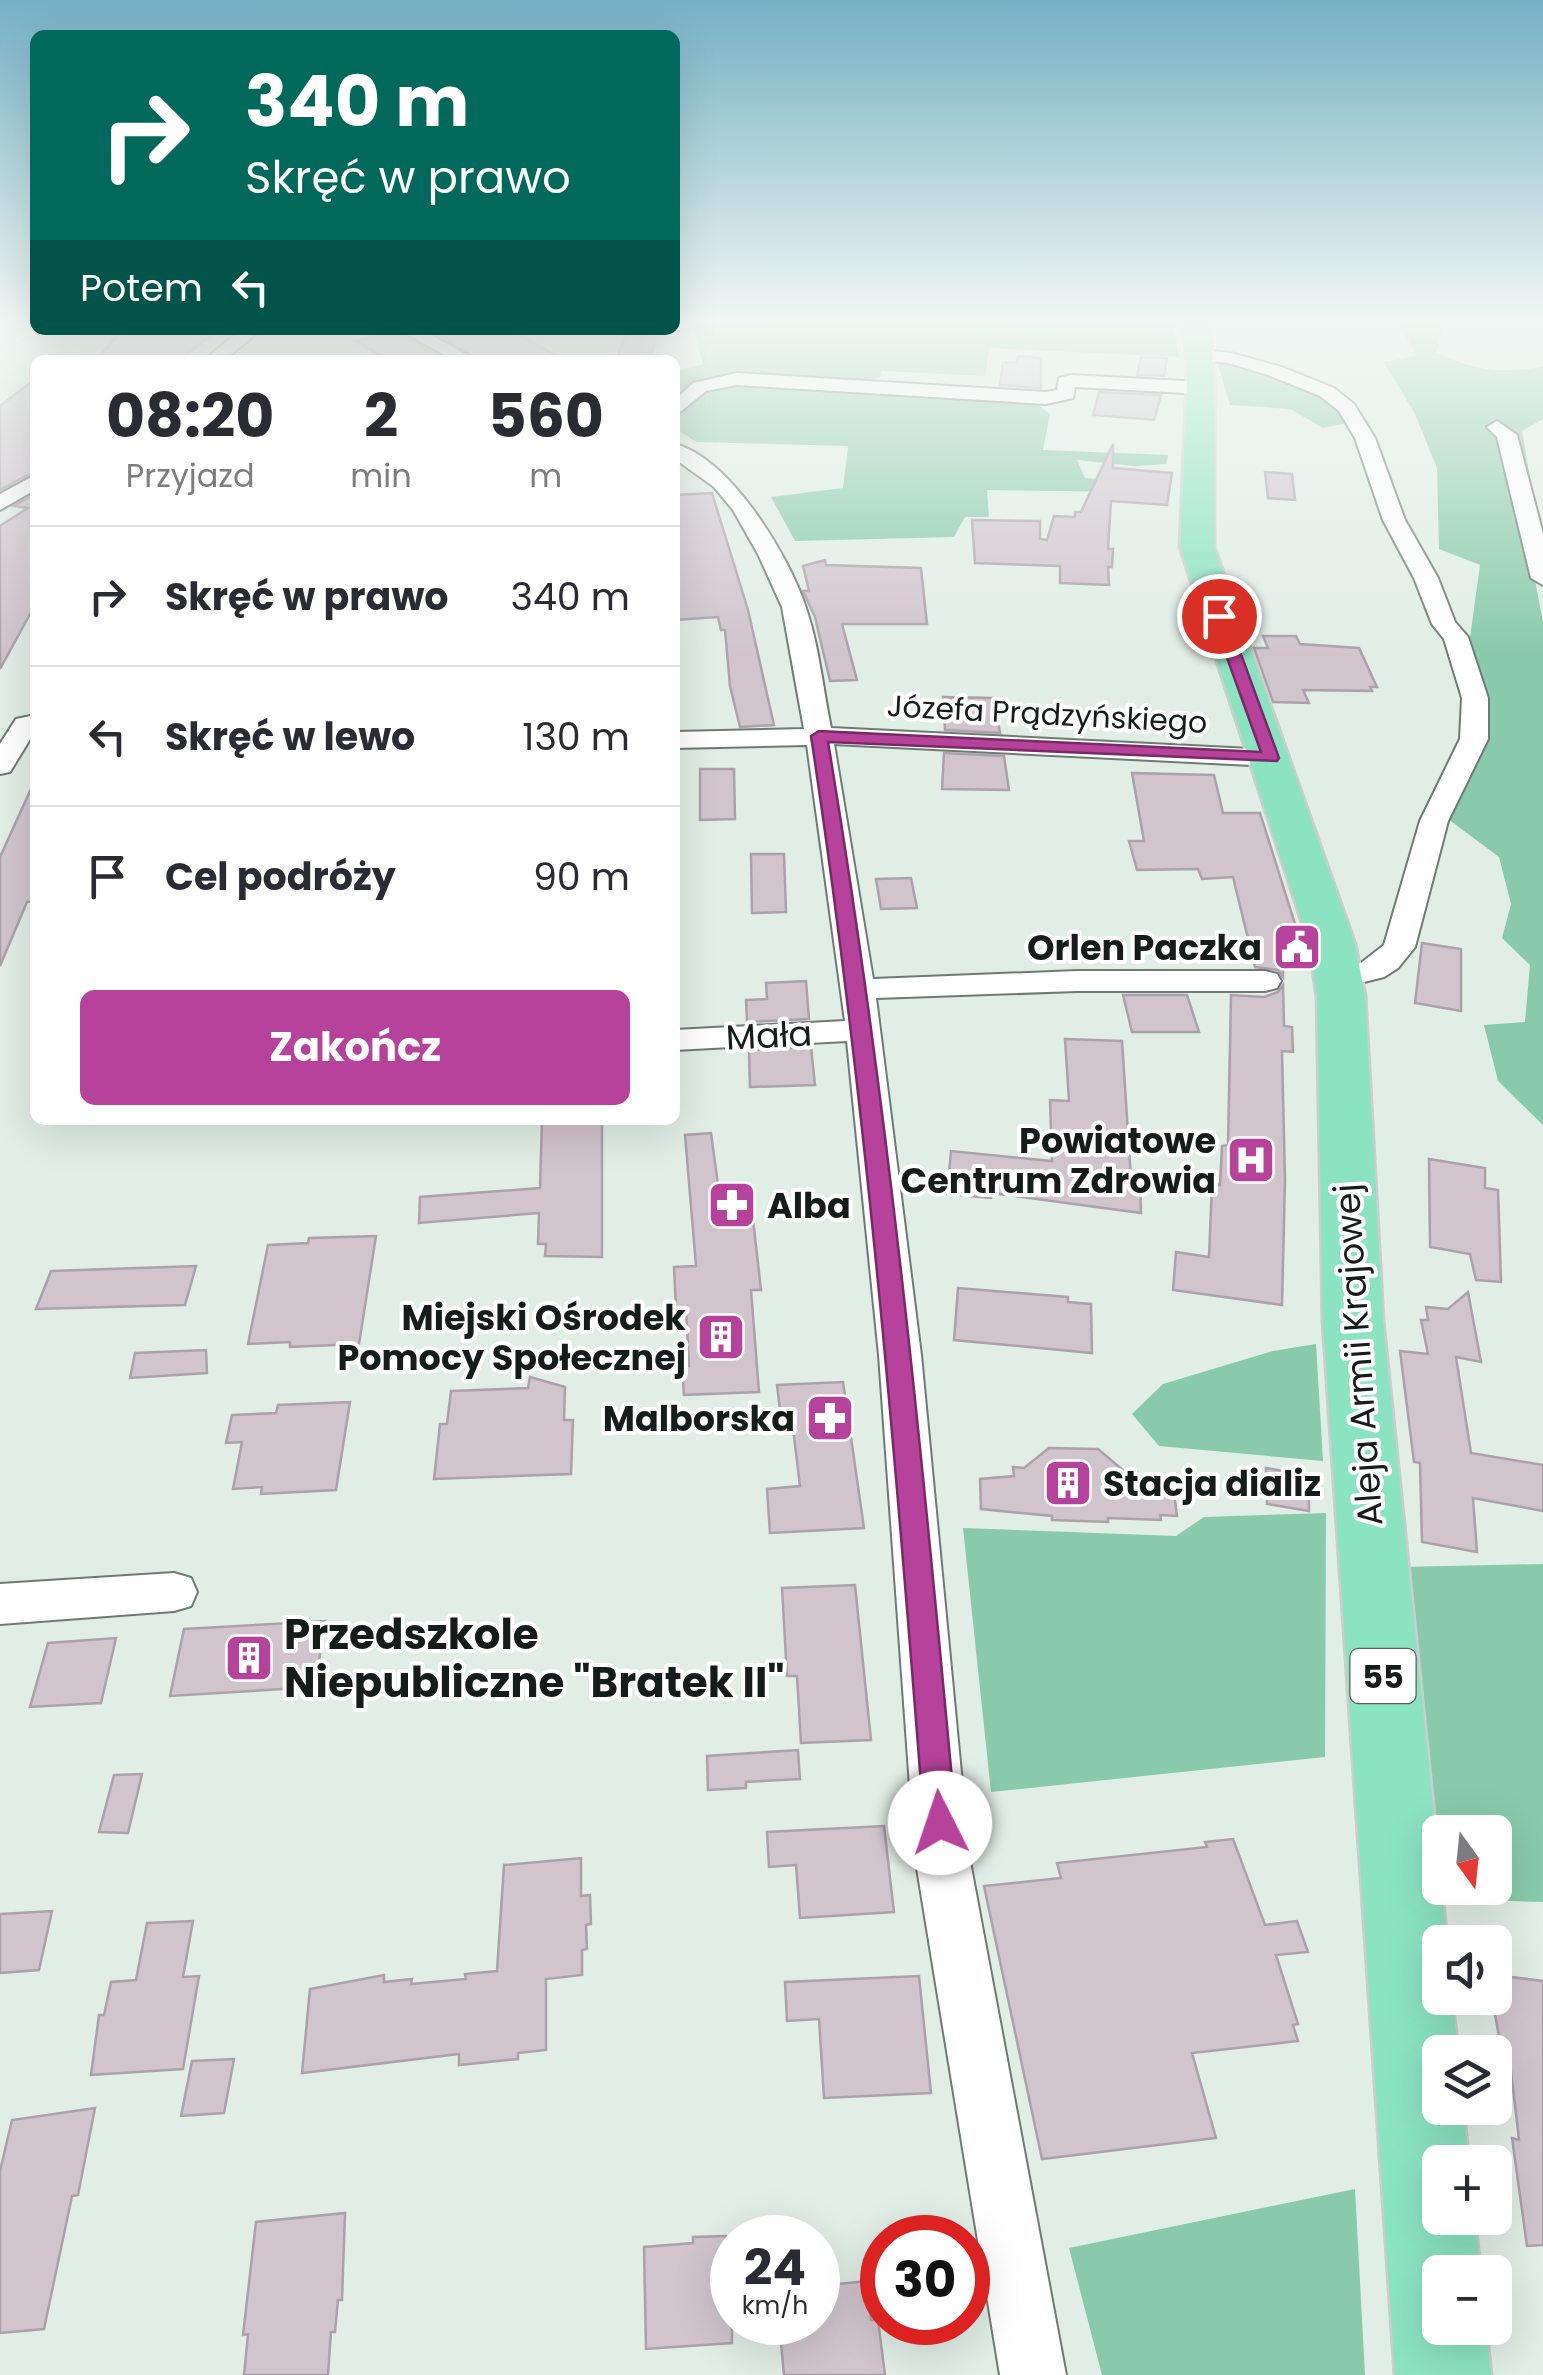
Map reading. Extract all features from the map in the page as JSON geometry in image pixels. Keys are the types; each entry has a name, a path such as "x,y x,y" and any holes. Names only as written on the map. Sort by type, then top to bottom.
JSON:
{"main road":[{"name":"Aleja Armii Krajowej","path":"1197,434 1197,547 1332,944 1338,977 1353,1321 1442,2375"}],"street":[{"path":"1338,977 1368,973 1388,961 1399,947 1434,821 1470,753 1476,698 1456,636 1444,624 1426,578 1394,520 1361,434"},
{"path":"1505,434 1514,479 1532,525 1543,578"},
{"path":"680,454 722,483 742,507 769,554 794,606 819,736 860,1010 900,1354 942,1856 1032,2375"},
{"path":"0,504 30,485"},
{"path":"0,766 24,725 30,724"},
{"name":"Józefa Prądzyńskiego","path":"680,740 819,736 1271,758"},
{"name":"Mała","path":"680,1039 1077,981 1265,981"},
{"path":"0,1604 174,1592"}],"green space":[{"path":"684,434 1046,434 1043,450 1168,455 1166,464 1135,466 1077,460 1085,478 1140,481 1137,492 987,490 989,517 965,517 954,537 795,541 771,497 843,488 848,446 696,442"},
{"path":"1423,434 1522,434 1537,519 1535,580 1543,622 1543,1125 1498,1081 1484,1025 1525,1022 1530,965 1502,938 1511,904 1499,857 1448,819 1487,698 1470,638 1480,565 1439,549 1437,468"},
{"path":"1316,1344 1323,1461 1159,1446 1132,1414 1163,1384 1273,1351"},
{"path":"1326,1513 1325,1757 991,1792 963,1528 1176,1536 1204,1517"},
{"path":"1543,1564 1543,1902 1512,1901 1512,1815 1426,1815 1399,1567"},
{"path":"1355,2189 1365,2375 1102,2375 1069,2248"}],"building":[{"path":"0,434 30,434 30,474 0,490"},
{"path":"1113,444 1113,468 1172,473 1167,505 1111,501 1108,549 1113,549 1109,585 1060,583 1060,566 975,563 972,520 1040,521 1040,539 1047,540 1054,516 1075,517 1075,512 1081,512"},
{"path":"1265,472 1292,474 1295,500 1268,498"},
{"path":"712,493 748,610 774,725 740,727 730,686 725,630 721,630 718,617 680,620 680,495"},
{"path":"30,497 30,614 0,669 0,526 28,508 14,506"},
{"path":"825,560 826,565 921,568 927,624 842,624 857,680 830,681 815,617 803,591 809,591 803,566"},
{"path":"1263,636 1296,636 1300,644 1359,648 1377,687 1370,687 1372,691 1303,690 1309,703 1273,702 1254,648 1268,648"},
{"path":"943,697 994,698 1000,733 945,730"},
{"path":"944,753 1004,756 1009,790 942,789"},
{"path":"700,769 734,769 735,819 700,820"},
{"path":"1132,773 1214,775 1223,813 1260,813 1308,965 1283,964 1283,977 1278,970 1255,967 1233,877 1202,879 1198,869 1137,870 1129,841 1144,841"},
{"path":"30,791 30,902 0,966 0,857"},
{"path":"751,854 784,854 786,912 752,913"},
{"path":"911,878 917,908 881,909 876,879"},
{"path":"1422,943 1461,949 1461,1011 1415,1003"},
{"path":"806,981 809,1019 747,1022 746,1000 767,999 766,983"},
{"name":"Powiatowe Centrum Zdrowia","path":"1283,985 1284,1026 1292,1027 1293,1052 1282,1051 1282,1305 1173,1290 1176,1252 1209,1257 1212,1184 1220,1185 1222,1146 1228,1145 1231,995 1264,997 1278,992"},
{"path":"1123,995 1187,995 1199,1032 1132,1032"},
{"path":"1065,1039 1122,1041 1131,1178 1140,1179 1141,1213 991,1193 991,1198 947,1194 951,1151 1052,1161 1050,1100 1069,1101"},
{"path":"811,1047 815,1085 750,1087 749,1050"},
{"path":"542,1125 602,1125 602,1257 545,1256 546,1244 538,1244 539,1213 419,1223 420,1197 540,1188"},
{"name":"Miejski Ośrodek Pomocy Społecznej","path":"711,1133 723,1222 753,1219 761,1290 751,1290 759,1392 684,1395 682,1366 689,1366 686,1308 676,1309 674,1267 696,1266 685,1135"},
{"path":"1429,1159 1485,1168 1485,1188 1498,1190 1501,1282 1476,1280 1470,1254 1430,1247"},
{"path":"376,1236 359,1344 248,1344 268,1245 308,1243 309,1238"},
{"path":"196,1266 185,1305 36,1309 51,1271"},
{"path":"958,1288 1068,1297 1068,1302 1091,1304 1092,1353 954,1340"},
{"path":"1468,1292 1481,1362 1456,1357 1471,1453 1543,1465 1543,1511 1473,1498 1477,1552 1422,1542 1420,1463 1414,1462 1400,1351 1428,1354 1421,1320 1428,1320 1426,1307 1448,1309"},
{"path":"206,1350 207,1373 130,1378 135,1353"},
{"path":"530,1377 565,1387 564,1420 573,1420 571,1474 434,1479 440,1424 447,1424 451,1391 528,1388"},
{"path":"843,1382 864,1528 770,1533 767,1489 800,1486 793,1428 782,1428 777,1385"},
{"path":"350,1402 336,1490 261,1494 262,1487 233,1489 242,1442 226,1443 232,1415 276,1413 278,1405"},
{"name":"Stacja dializ","path":"1049,1448 1098,1449 1124,1471 1137,1471 1138,1480 1173,1485 1177,1516 1160,1515 1161,1520 1108,1518 1108,1522 1052,1520 1052,1516 981,1509 980,1479 1014,1476 1013,1467 1024,1468"},
{"path":"1266,1468 1309,1475 1309,1511 1267,1504"},
{"path":"855,1585 871,1740 801,1743 797,1676 787,1676 782,1588"},
{"name":"Przedszkole Niepubliczne \"Bratek II\"","path":"325,1621 315,1687 170,1696 184,1629"},
{"path":"116,1638 101,1703 30,1707 48,1643"},
{"path":"798,1750 800,1779 746,1782 746,1788 708,1790 707,1756"},
{"path":"142,1774 128,1833 99,1832 114,1775"},
{"path":"884,1826 894,1912 800,1918 796,1865 769,1867 767,1832"},
{"path":"1233,1839 1265,1925 1297,1921 1308,1952 1276,1955 1298,2024 1293,2025 1298,2041 1192,2053 1216,2138 1042,2159 984,1886 1061,1878 1057,1863 1207,1847 1205,1842"},
{"path":"581,1858 581,1896 590,1895 587,1949 582,1950 582,1975 546,1979 546,2050 518,2053 518,2059 459,2065 459,2054 302,2073 310,1989 384,1975 384,1982 412,1979 411,1984 466,1979 465,1974 497,1971 504,1865"},
{"path":"52,1911 39,1970 0,1973 0,1914"},
{"path":"193,1921 183,1977 199,1976 183,2069 91,2075 99,2015 104,2015 111,1982 136,1980 147,1923"},
{"path":"919,1976 931,2093 824,2098 819,2019 787,2021 785,1982"},
{"path":"1512,1977 1543,1981 1543,2245 1527,2246 1512,2138 1519,2140 1512,2035 1499,2035 1495,2015 1512,2015"},
{"path":"234,2059 224,2113 181,2116 192,2061"},
{"path":"95,2108 44,2329 0,2333 0,2171 12,2120"},
{"path":"345,2213 342,2300 338,2300 335,2332 331,2332 328,2375 244,2375 248,2334 243,2335 256,2222"},
{"path":"710,2236 710,2345 646,2349 644,2247 693,2243 693,2237"},
{"path":"860,2282 860,2345 881,2345 885,2375 784,2375 781,2345 840,2345 840,2284"}],"place":[{"name":"Orlen Paczka","path":"1297,947"},
{"name":"Powiatowe Centrum Zdrowia","path":"1251,1160"},
{"name":"Alba","path":"732,1205"},
{"name":"Miejski Ośrodek Pomocy Społecznej","path":"721,1337"},
{"name":"Malborska","path":"830,1418"},
{"name":"Stacja dializ","path":"1068,1483"},
{"name":"Przedszkole Niepubliczne \"Bratek II\"","path":"249,1658"}],"route":[{"path":"940,1823 900,1354 855,962 819,736 1271,758 1219,616"}]}
